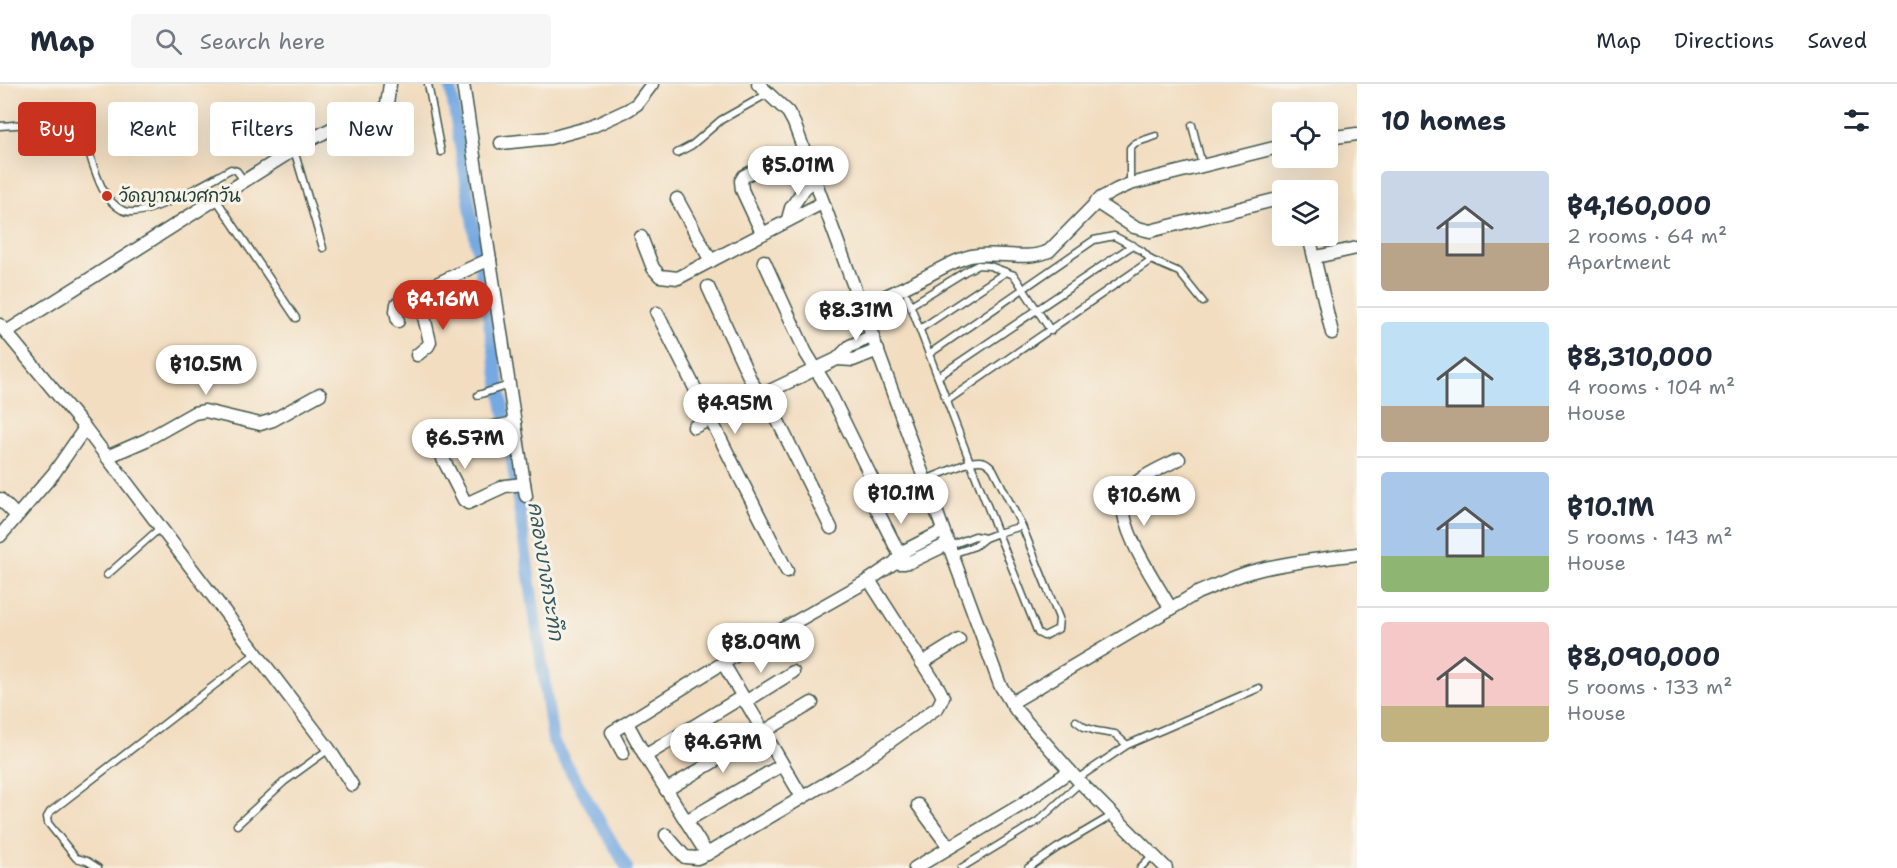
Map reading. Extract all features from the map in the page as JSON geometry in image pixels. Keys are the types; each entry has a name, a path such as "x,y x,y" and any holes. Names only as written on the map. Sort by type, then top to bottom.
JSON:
{"street":[{"path":"315,138 333,128 378,115 387,104 390,84"},
{"path":"463,84 485,261 507,386 524,488 505,486 468,503 464,500 443,459 443,452 473,431 513,423"},
{"path":"501,143 550,138 591,127 637,104 652,84"},
{"path":"758,84 788,112 794,123 1000,685 1011,703 1076,777 1166,868"},
{"path":"1338,137 1357,134"},
{"path":"862,307 971,256 989,253 1022,257 1039,256 1049,251 1101,198 1130,184 1272,148"},
{"path":"283,156 3,329 85,428 329,749 352,785"},
{"path":"762,233 742,190 741,181 744,176 776,160"},
{"path":"788,219 791,208 813,176"},
{"path":"677,199 711,261"},
{"path":"1096,202 1134,227 1149,231 1272,200"},
{"path":"641,237 652,268 660,276 678,278 822,203"},
{"path":"1313,246 1332,333"},
{"path":"1316,257 1357,248"},
{"path":"398,321 397,304 485,261"},
{"path":"764,261 806,353 879,493"},
{"path":"708,287 751,381 762,394 831,528"},
{"path":"417,355 430,342 418,292"},
{"path":"657,313 787,571"},
{"path":"694,427 837,359 850,346 873,336"},
{"path":"837,359 853,360 878,350"},
{"path":"107,457 146,440 194,413 205,411 260,424 273,420 320,394"},
{"path":"0,536 54,472 85,428"},
{"path":"1171,609 1125,522 1122,498 1128,488 1179,459"},
{"path":"0,499 17,516"},
{"path":"876,508 900,560"},
{"path":"623,753 612,732 723,663 869,580 943,531"},
{"path":"900,560 950,548"},
{"path":"1011,703 1197,593 1249,572 1357,554"},
{"path":"666,835 685,857 697,858 707,854 857,765 938,707 943,697 869,580"},
{"path":"922,663 958,640"},
{"path":"723,663 802,797"},
{"path":"645,756 793,672"},
{"path":"666,790 812,703"},
{"path":"627,723 645,756 707,854"},
{"path":"686,821 782,765"},
{"path":"915,868 1021,806 1076,777"},
{"path":"918,805 949,847"}],"lane":[{"path":"428,84 441,152"},
{"path":"676,153 692,145 721,120 769,93"},
{"path":"0,126 59,123 77,128 87,142 91,161 107,198 123,211 136,212 152,209 231,169 237,171 244,181"},
{"path":"1192,125 1202,165"},
{"path":"1130,184 1131,148 1135,143 1156,136"},
{"path":"296,156 323,248"},
{"path":"216,199 296,318"},
{"path":"929,354 1094,240 1114,236 1132,245 1151,260 1179,272 1203,302"},
{"path":"939,376 1132,245"},
{"path":"948,400 1151,260"},
{"path":"911,305 978,265 990,266 1014,275 1051,331"},
{"path":"920,329 1006,272"},
{"path":"907,296 970,462 1038,633 1044,636 1058,630 1059,618 1023,526 988,462 981,460 970,462 924,480"},
{"path":"478,395 507,386"},
{"path":"950,548 975,546 985,538 1023,526"},
{"path":"107,575 160,528"},
{"path":"98,868 87,861 76,858 48,823 47,817 50,812 255,654"},
{"path":"961,868 1038,821 1076,777 1127,745 1260,688"},
{"path":"1076,721 1096,731 1115,734 1127,745"},
{"path":"237,825 285,781 329,749"},
{"path":"1029,868 1113,814"},
{"path":"1140,868 1153,855"}],"waterway":[{"name":"คลองบางกระทึก","path":"450,84 516,486 553,741 627,868"}],"place":[{"name":"วัดญาณเวศกวัน","path":"107,196"}]}
